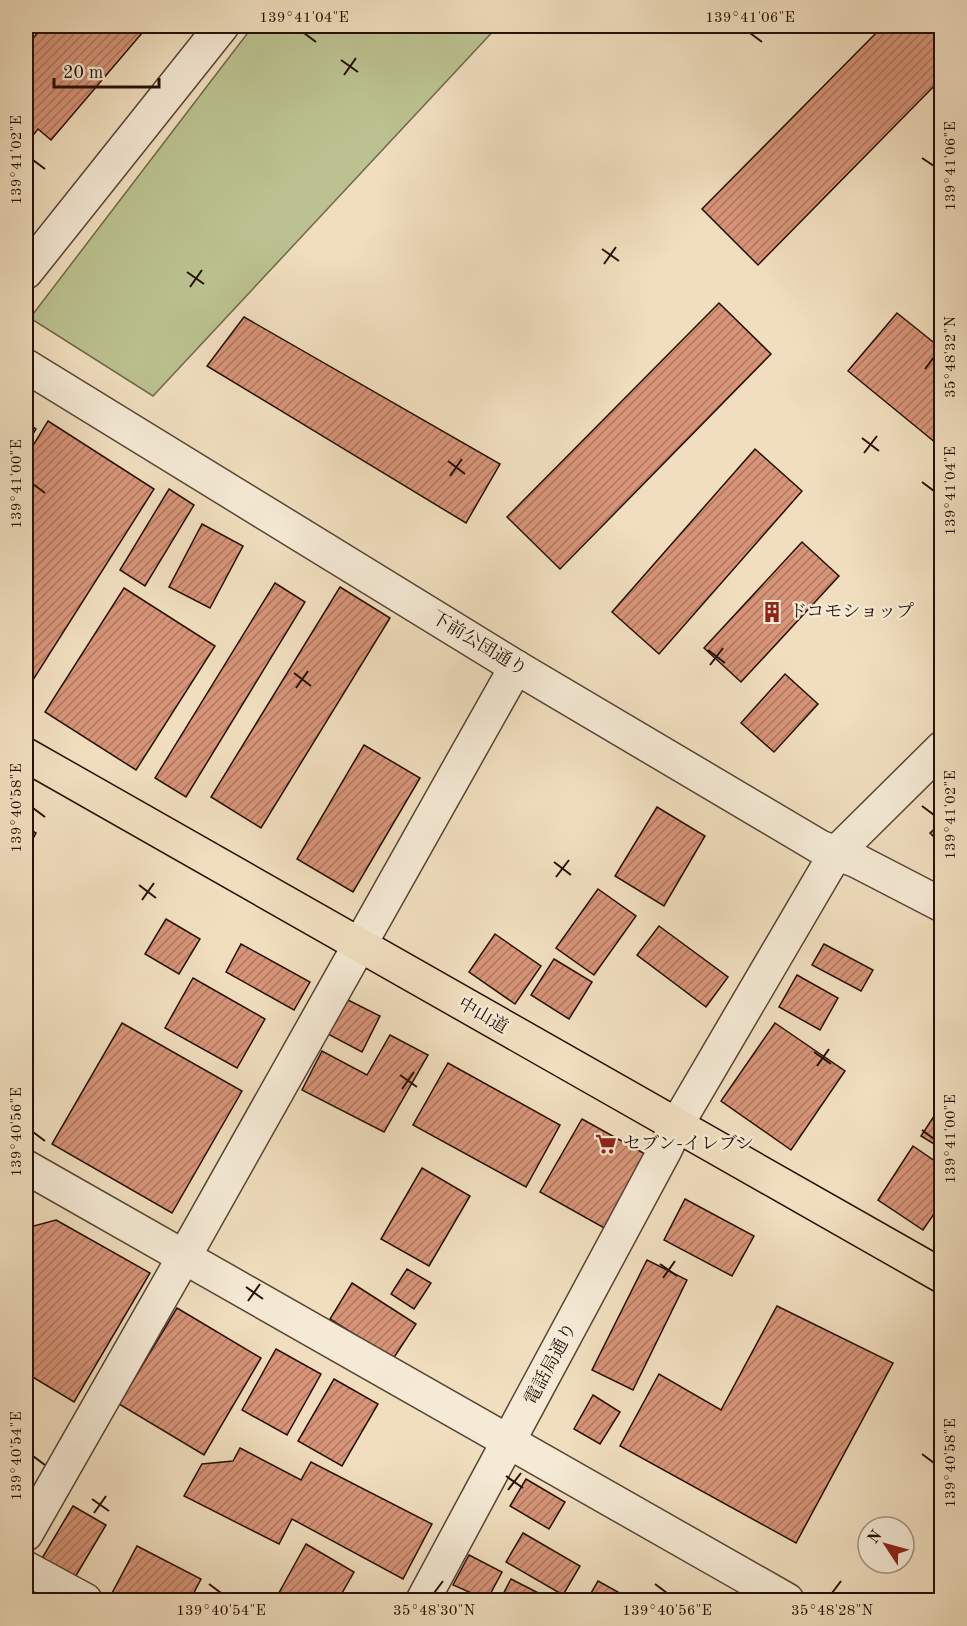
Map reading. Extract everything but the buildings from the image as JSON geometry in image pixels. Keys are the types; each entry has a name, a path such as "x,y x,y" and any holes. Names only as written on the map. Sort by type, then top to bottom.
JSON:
{"highway":[{"name":"中山道","path":"26,755 942,1276"}],"street":[{"path":"26,272 222,26"},
{"name":"下前公団通り","path":"26,366 516,667 820,847 856,861 942,905"},
{"path":"26,1534 516,667"},
{"name":"電話局通り","path":"423,1600 676,1126 836,853 942,748"},
{"path":"26,1167 787,1600"},
{"path":"26,1568 85,1600"}],"green space":[{"path":"253,26 498,26 153,396 30,318"}],"place":[{"name":"ドコモショップ","path":"772,612"},
{"name":"セブン-イレブン","path":"606,1144"}]}
